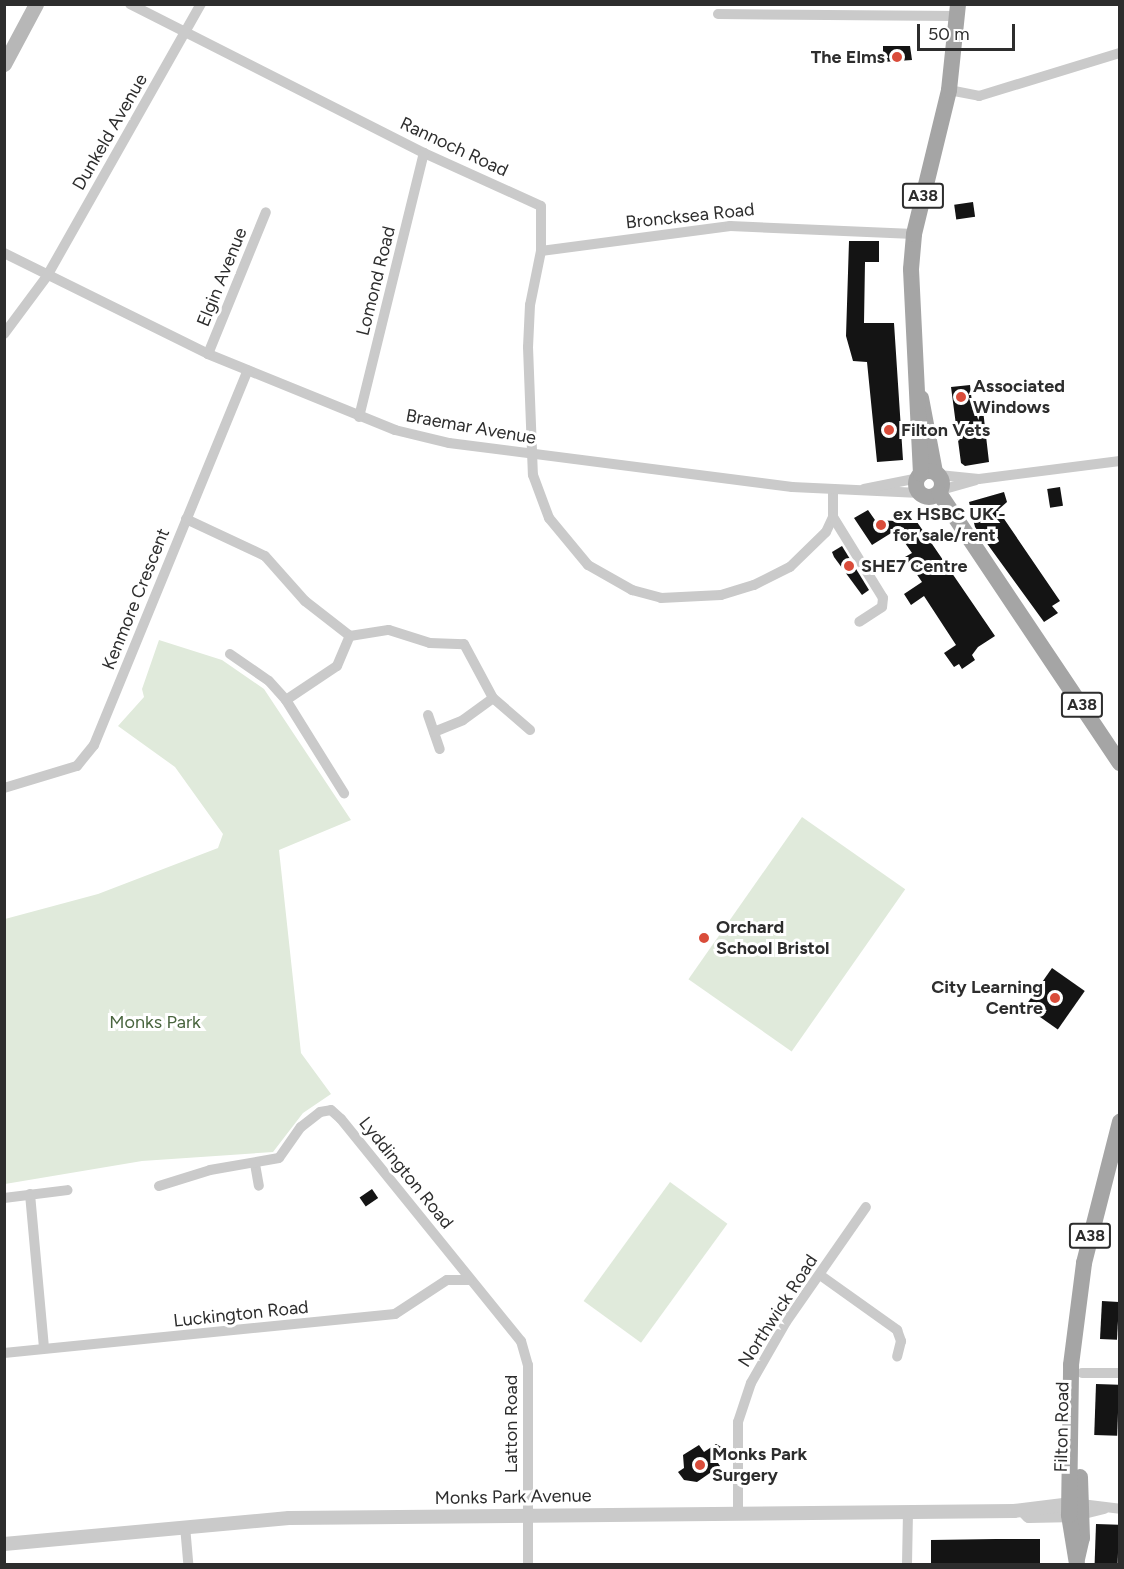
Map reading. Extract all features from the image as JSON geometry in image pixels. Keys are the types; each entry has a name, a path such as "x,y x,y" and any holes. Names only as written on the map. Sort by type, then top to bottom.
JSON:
{"main road":[{"path":"4,64 36,4"},
{"name":"A38","path":"958,10 949,90 914,234 911,289 918,389 930,484 1029,632 1105,735 1119,763 1119,775"},
{"name":"Filton Road","path":"1077,1562 1082,1538 1075,1509 1071,1365 1076,1354 1084,1263 1119,1122"},
{"name":"Filton Road","path":"1075,1509 1082,1373 1076,1354"}],"street":[{"name":"Rannoch Road","path":"130,4 424,153 541,206 541,251 529,330 531,455 539,497 567,544 608,579 661,598 721,595 754,585 804,556 826,532 833,517"},
{"name":"Dunkeld Avenue","path":"47,276 201,4"},
{"path":"718,15 738,9 958,10"},
{"path":"949,90 979,96 1119,53"},
{"name":"Lomond Road","path":"359,417 424,153"},
{"name":"Elgin Avenue","path":"208,354 266,212"},
{"name":"Broncksea Road","path":"541,251 730,226 914,234"},
{"name":"Braemar Avenue","path":"4,253 208,354 359,417 449,443 531,455 833,489 861,490 1119,461"},
{"path":"4,334 47,276"},
{"name":"Kenmore Crescent","path":"4,788 77,766 94,745 248,370"},
{"path":"833,489 833,517 883,598 882,607 859,622"},
{"path":"186,519 265,556 305,601 350,636 388,630 430,643 460,642 469,649 493,698 530,730"},
{"path":"286,700 337,666 350,636"},
{"path":"230,654 269,681 286,700 344,793"},
{"path":"434,732 463,720 493,698"},
{"path":"428,715 440,749"},
{"name":"Lyddington Road","path":"159,1186 175,1179 279,1158 301,1127 320,1112 331,1110 469,1280 516,1334"},
{"path":"255,1164 259,1186"},
{"path":"171,1168 175,1179"},
{"path":"4,1198 68,1190"},
{"path":"30,1194 44,1348"},
{"name":"Northwick Road","path":"738,1512 738,1422 743,1404 765,1355 866,1207"},
{"path":"820,1275 897,1330 901,1341 897,1357"},
{"name":"Luckington Road","path":"4,1353 395,1314 447,1280 469,1280"},
{"name":"Latton Road","path":"516,1334 528,1365 528,1564"},
{"path":"1082,1373 1119,1373"},
{"path":"1075,1509 1119,1509"},
{"name":"Monks Park Avenue","path":"4,1544 289,1518 1075,1509"},
{"path":"907,1564 908,1512"},
{"path":"185,1526 188,1564"}],"green space":[{"name":"Monks Park","path":"159,640 222,660 264,689 351,820 279,850 301,1053 331,1094 303,1113 273,1152 142,1161 5,1184 5,919 98,894 218,848 223,834 175,767 118,726 144,697 142,689"},
{"path":"802,817 905,889 792,1051 688,979"},
{"path":"670,1182 727,1224 641,1343 584,1301"}],"building":[{"name":"The Elms","path":"883,46 910,46 912,60 883,62"},
{"path":"973,202 975,217 956,219 954,205"},
{"path":"849,241 879,241 879,262 865,262 864,323 894,323 903,460 877,462 867,362 853,361 846,336"},
{"path":"970,385 973,411 983,410 989,462 965,466 961,463 951,387"},
{"path":"1060,487 1063,506 1050,508 1047,489"},
{"path":"1004,492 1007,502 998,510 1060,601 1052,606 1058,613 1044,622 975,527 969,502"},
{"path":"868,510 875,520 917,522 995,636 978,647 972,655 975,660 962,669 959,664 954,667 944,653 956,645 924,596 911,605 904,594 922,582 905,557 912,553 896,530 872,545 854,518"},
{"name":"SHE7 Centre","path":"842,546 869,590 862,595 834,557 832,552"},
{"name":"City Learning Centre","path":"1052,968 1085,991 1058,1029 1025,1007"},
{"path":"372,1189 378,1198 366,1207 360,1197"},
{"path":"1102,1301 1119,1302 1117,1340 1100,1339"},
{"path":"1096,1384 1119,1385 1117,1436 1094,1435"},
{"name":"Monks Park Surgery","path":"716,1444 723,1448 724,1455 716,1460 720,1466 697,1482 684,1480 678,1472 684,1468 683,1455 699,1445 704,1452"},
{"path":"1096,1524 1119,1525 1118,1564 1095,1564"},
{"path":"1040,1539 1040,1564 931,1564 931,1540"}],"place":[{"name":"The Elms","path":"897,57"},
{"name":"Associated Windows","path":"961,397"},
{"name":"Filton Vets","path":"889,430"},
{"name":"ex HSBC UK - for sale/rent","path":"881,525"},
{"name":"SHE7 Centre","path":"849,566"},
{"name":"Orchard School Bristol","path":"704,938"},
{"name":"City Learning Centre","path":"1055,998"},
{"name":"Monks Park Surgery","path":"700,1465"}]}
